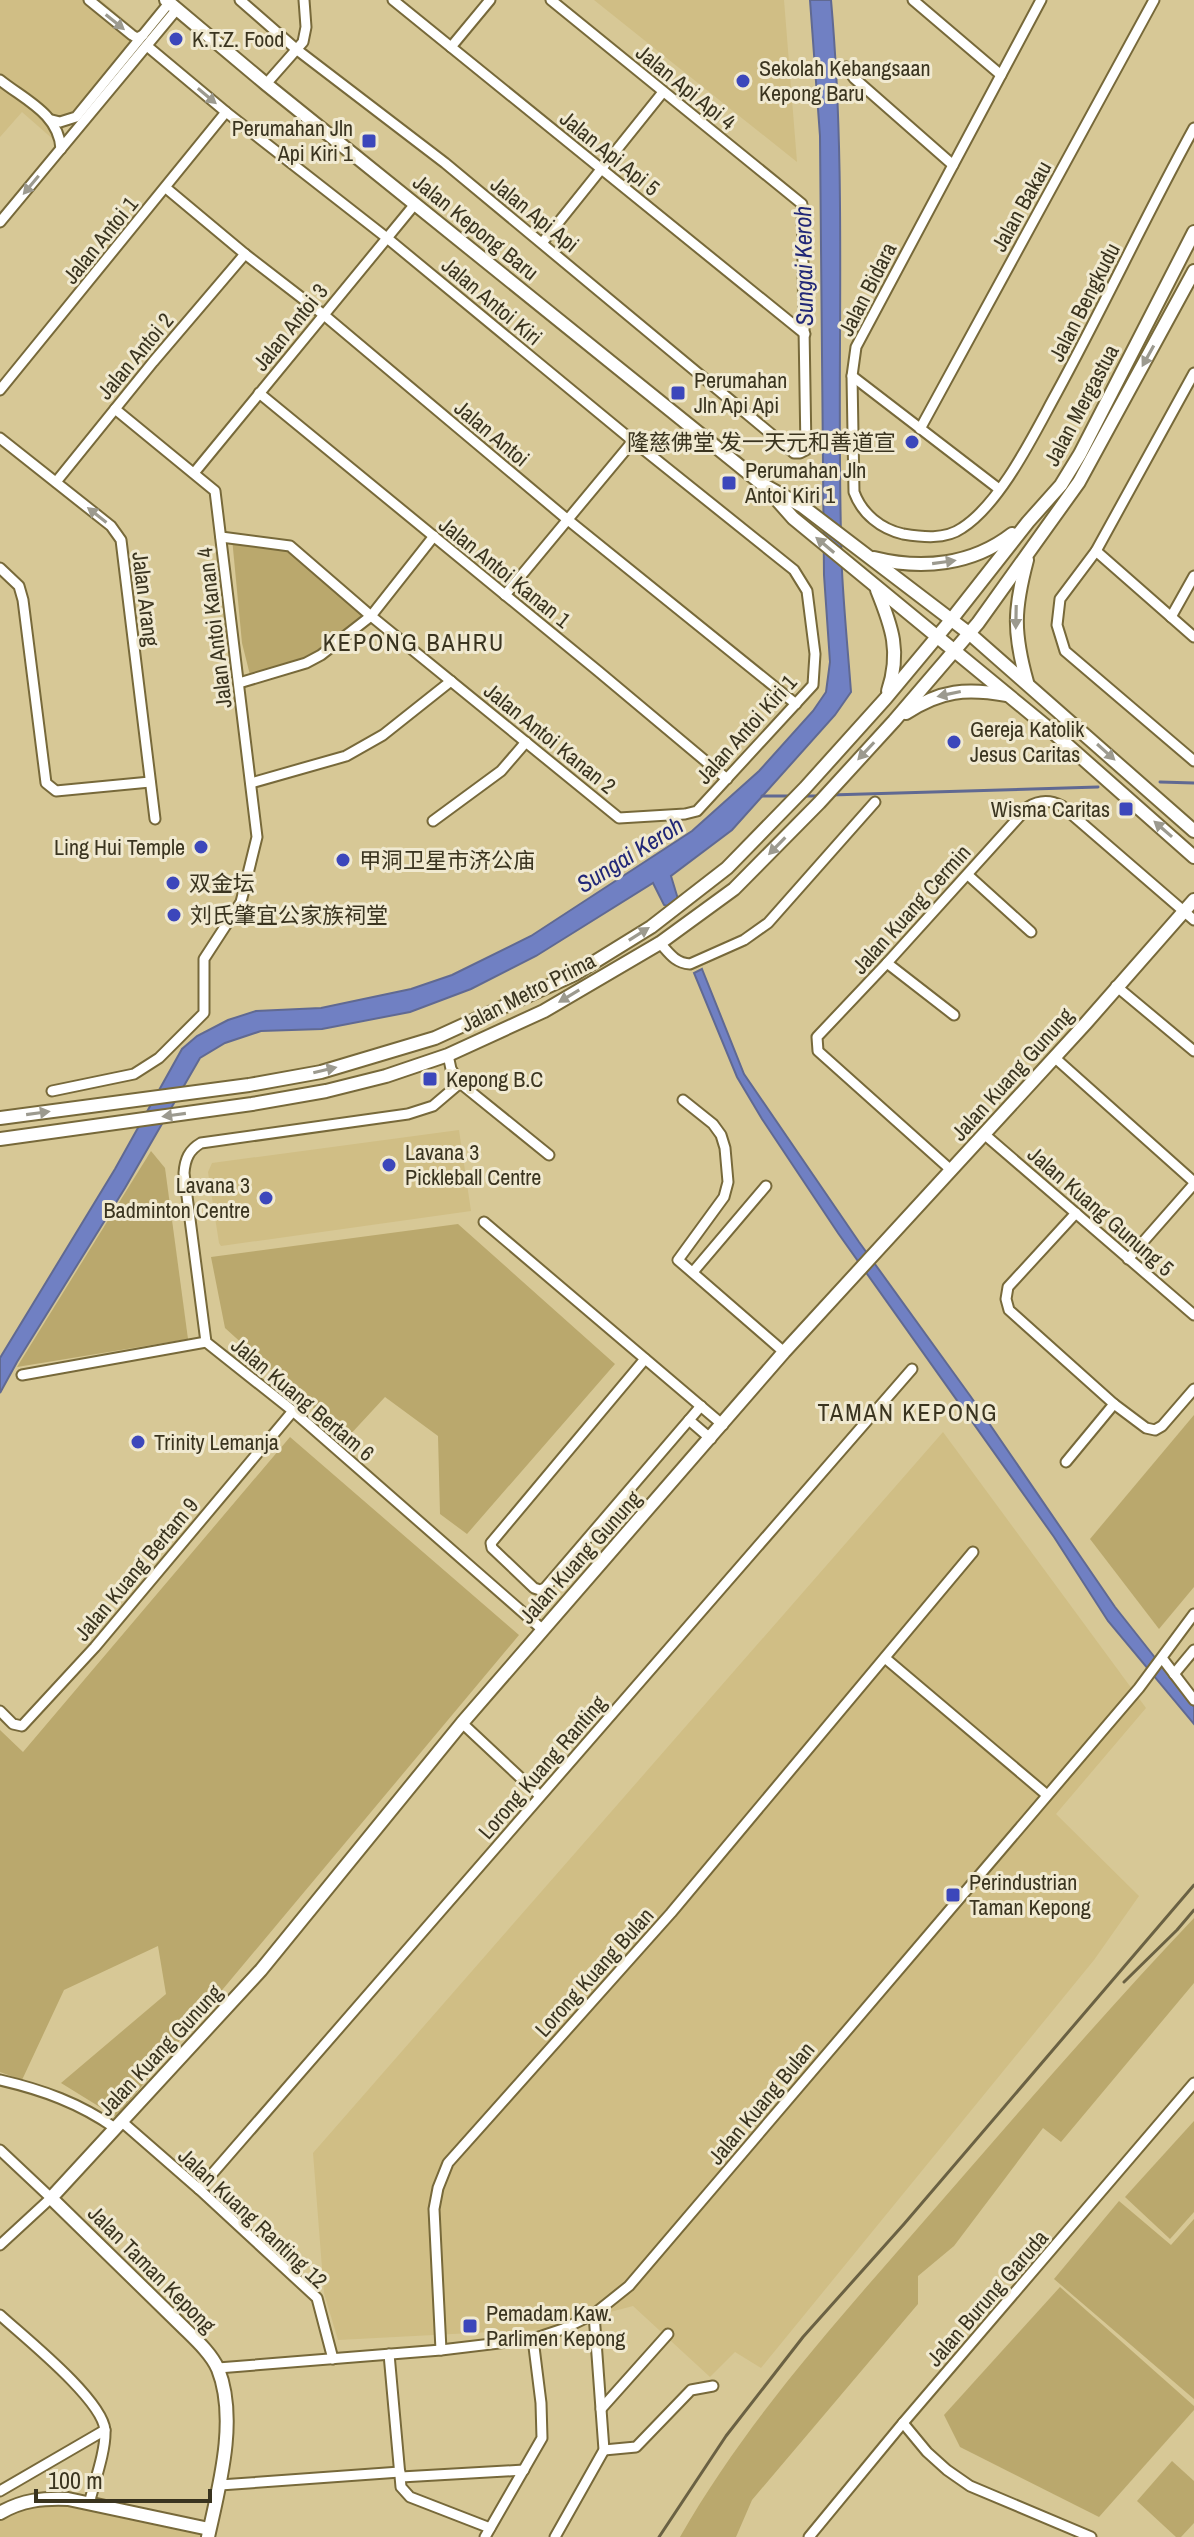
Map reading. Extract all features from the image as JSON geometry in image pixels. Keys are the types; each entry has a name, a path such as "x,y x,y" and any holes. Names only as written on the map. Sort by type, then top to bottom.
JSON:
{"main road":[{"name":"Jalan Kepong Baru","path":"170,4 762,484 793,518 1010,696 1194,857"},
{"name":"Jalan Mergastua","path":"937,637 1061,485 1194,232"},
{"path":"1177,265 1194,257"},
{"name":"Jalan Mergastua","path":"956,652 1079,482 1190,284 1194,271"},
{"name":"Jalan Kepong Baru","path":"762,484 802,506 970,634 1194,831"},
{"path":"864,555 906,564 950,562 989,550 1028,522"},
{"path":"1027,682 1018,648 1016,620 1017,599 1029,553"},
{"path":"877,588 890,624 895,652 895,670 886,698"},
{"name":"Jalan Metro Prima","path":"0,1118 249,1085 321,1072 435,1038 575,974 651,927 727,868 805,788 937,637"},
{"name":"Jalan Metro Prima","path":"0,1139 252,1104 356,1084 448,1055 544,1011 660,943 734,889 819,803 956,652"},
{"path":"894,721 945,693 985,692 1010,696"},
{"name":"Jalan Kuang Gunung","path":"51,2198 261,1970 462,1723 784,1352 1116,986 1189,916 1194,900"},
{"name":"Jalan Taman Kepong","path":"51,2198 192,2336 218,2368 227,2419 220,2485 208,2533"},
{"path":"0,2513 13,2506 45,2498 89,2504 208,2533"}],"street":[{"path":"89,0 135,38 143,35"},
{"name":"Jalan Api Api","path":"240,0 296,49 445,163 794,453 806,450 805,334"},
{"path":"266,84 303,42 306,27 304,0"},
{"name":"Jalan Api Api 5","path":"393,0 805,334"},
{"path":"451,47 490,0"},
{"name":"Jalan Api Api 4","path":"551,0 799,201 803,209 805,334"},
{"path":"913,0 1001,75"},
{"name":"Jalan Bidara","path":"999,489 985,508 963,528 951,534 919,537 891,531 879,524 859,505 854,492 852,376 856,347 1041,0"},
{"name":"Jalan Bakau","path":"920,429 1154,0"},
{"path":"52,120 68,120 80,113 170,4"},
{"path":"0,222 147,46 170,4"},
{"name":"Jalan Antoi Kiri","path":"147,46 794,570 807,591"},
{"path":"846,67 854,78 953,165"},
{"path":"0,80 52,120 60,137 61,149"},
{"path":"542,243 663,92"},
{"name":"Jalan Antoi 1","path":"0,390 226,112"},
{"name":"Jalan Bengkudu","path":"999,489 1018,463 1091,329 1194,128"},
{"name":"Jalan Antoi","path":"166,188 796,704"},
{"name":"Jalan Antoi 3","path":"194,473 415,204"},
{"name":"Jalan Antoi 2","path":"56,482 245,254"},
{"path":"852,376 999,489"},
{"path":"1193,379 1096,551 1060,599 1057,625 1065,651 1194,761"},
{"name":"Jalan Antoi Kanan 1","path":"259,393 727,779"},
{"name":"Jalan Antoi Kanan 4","path":"52,1091 134,1074 159,1058 204,1013 204,959 241,902 257,837 215,491 115,409"},
{"name":"Jalan Arang","path":"0,438 111,526 121,540 155,819"},
{"path":"505,595 633,441"},
{"path":"239,683 313,659 371,616 434,536"},
{"name":"Jalan Antoi Kanan 2","path":"221,537 290,546 619,818"},
{"path":"1096,551 1194,637"},
{"path":"0,568 19,586 23,600 46,783 56,791 150,782"},
{"path":"1171,617 1194,576"},
{"name":"Jalan Antoi Kiri 1","path":"619,818 697,811 813,685 815,654 807,591"},
{"path":"251,783 346,756 383,735 451,681"},
{"path":"433,821 501,771 526,742"},
{"path":"660,943 674,959 690,964 754,934 768,923 875,802"},
{"name":"Jalan Kuang Cermin","path":"951,1170 818,1051 817,1037 1028,807 1038,802 1055,802 1189,916"},
{"path":"968,875 1031,932"},
{"path":"887,963 954,1015"},
{"path":"1116,986 1194,1051"},
{"path":"448,1055 451,1069 460,1083 549,1155"},
{"path":"1054,1057 1194,1183 1128,1259"},
{"name":"Jalan Kuang Bertam 6","path":"460,1083 433,1106 408,1114 201,1143 194,1147 188,1154 184,1173 206,1342 293,1411 543,1630"},
{"path":"683,1100 713,1124 721,1135 728,1182 724,1197 678,1260 784,1352"},
{"name":"Jalan Kuang Gunung 5","path":"984,1134 1194,1315"},
{"path":"693,1272 766,1186"},
{"path":"1076,1213 1008,1287 1006,1299 1009,1310 1114,1404 1146,1428 1155,1430 1162,1426 1194,1389"},
{"path":"484,1222 723,1425"},
{"path":"22,1375 206,1342"},
{"path":"645,1359 491,1543 492,1548 534,1588 545,1588 701,1406"},
{"name":"Lorong Kuang Ranting","path":"199,2189 912,1369"},
{"path":"1066,1462 1114,1404"},
{"name":"Jalan Kuang Bertam 9","path":"0,1711 13,1724 22,1726 95,1647 293,1411"},
{"path":"689,1420 711,1439"},
{"name":"Lorong Kuang Bulan","path":"441,2350 434,2209 448,2163 671,1913 973,1552"},
{"name":"Jalan Kuang Bulan","path":"218,2368 441,2350 533,2339 594,2314 629,2286 1139,1688 1194,1614"},
{"path":"1174,1674 1194,1650"},
{"path":"885,1658 1047,1795"},
{"path":"1161,1659 1194,1700"},
{"path":"462,1723 540,1796"},
{"name":"Jalan Kuang Ranting 12","path":"0,2080 48,2092 118,2125 199,2189 317,2298 333,2359"},
{"name":"Jalan Burung Garuda","path":"809,2537 1194,2083"},
{"name":"Jalan Taman Kepong","path":"0,2150 51,2198"},
{"name":"Jalan Kuang Gunung","path":"0,2245 51,2198"},
{"path":"555,2537 604,2450 594,2314"},
{"path":"0,2315 78,2387 101,2416 105,2430 89,2504"},
{"path":"601,2409 668,2334"},
{"path":"389,2354 401,2487 410,2497 487,2533 542,2438 533,2339"},
{"path":"604,2450 636,2447 691,2390 713,2386"},
{"path":"903,2423 937,2461 970,2486 1091,2537"},
{"path":"0,2491 105,2430"},
{"path":"220,2485 524,2470"}],"shaded area":[{"path":"0,0 101,0 140,33 54,140 22,112 0,137"},
{"name":"Sekolah Kebangsaan Kepong Baru","path":"594,0 784,0 797,162"},
{"path":"232,538 290,546 371,616 321,655 251,679 242,643"},
{"path":"459,1130 471,1211 221,1246 219,1243 208,1172 212,1163"},
{"path":"151,1151 165,1168 188,1339 17,1367"},
{"path":"458,1224 615,1364 467,1534 440,1514 438,1436 385,1397 347,1438 225,1328 211,1257"},
{"path":"1194,1415 1194,1587 1159,1629 1090,1539"},
{"path":"943,1432 1146,1708 1056,1814 1139,1896 1094,1960 761,2368 735,2352 710,2377 633,2306 546,2329 338,2340 324,2293 313,2153"},
{"path":"290,1437 519,1635 116,2117 61,2083 166,1994 158,1946 64,1990 22,2080 0,2072 0,1730 23,1752"},
{"path":"1194,1918 1194,1983 1061,2142 1043,2128 954,2246 918,2276 918,2304 752,2500 736,2537 680,2537 763,2412 826,2334 1125,1992"},
{"path":"1194,2121 1194,2212 1170,2239 1125,2197"},
{"path":"1119,2201 1171,2245 1194,2219 1194,2399 1054,2279"},
{"path":"1060,2287 1194,2406 1194,2410 1099,2517 960,2447 944,2415"},
{"path":"1172,2461 1194,2481 1194,2523 1181,2537 1176,2537 1137,2501"},
{"path":"44,2504 200,2537 0,2537 0,2521 14,2513"}],"water":[{"path":"810,0 831,0 836,71 840,214 840,500 851,692 835,715 732,830 671,876 678,899 668,906 664,905 653,883 536,956 471,989 410,1012 322,1029 261,1031 225,1043 200,1058 0,1393 0,1358 115,1169 182,1049 197,1036 228,1020 256,1011 321,1008 411,989 452,975 531,936 692,831 759,771 826,692 830,662 824,575 820,136"},
{"path":"702,969 744,1074 1115,1607 1194,1707 1194,1724 1108,1621 1054,1537 838,1233 762,1119 737,1077 694,973"}],"waterway":[{"path":"1160,782 1194,783"},
{"path":"830,795 1098,787"},
{"path":"762,796 790,796"},
{"path":"802,796 818,796"}],"railway":[{"path":"659,2537 726,2436 803,2337 904,2224 1194,1885"},
{"path":"1124,1982 1194,1910"}],"place":[{"name":"K.T.Z. Food","path":"176,39"},
{"name":"Sekolah Kebangsaan Kepong Baru","path":"743,81"},
{"name":"Perumahan Jln Api Kiri 1","path":"369,141"},
{"name":"Perumahan Jln Api Api","path":"678,393"},
{"name":"隆慈佛堂 发一天元和善道宣","path":"912,442"},
{"name":"Perumahan Jln Antoi Kiri 1","path":"729,483"},
{"name":"Gereja Katolik Jesus Caritas","path":"954,742"},
{"name":"Wisma Caritas","path":"1126,809"},
{"name":"Ling Hui Temple","path":"201,847"},
{"name":"甲洞卫星市济公庙","path":"343,860"},
{"name":"双金坛","path":"173,883"},
{"name":"刘氏肇宜公家族祠堂","path":"174,915"},
{"name":"Kepong B.C","path":"430,1079"},
{"name":"Lavana 3 Pickleball Centre","path":"389,1165"},
{"name":"Lavana 3 Badminton Centre","path":"266,1198"},
{"name":"Trinity Lemanja","path":"138,1442"},
{"name":"Perindustrian Taman Kepong","path":"953,1895"},
{"name":"Pemadam Kaw. Parlimen Kepong","path":"470,2326"}],"district":[{"name":"KEPONG BAHRU","path":"414,643"},
{"name":"TAMAN KEPONG","path":"908,1413"}],"water label":[{"name":"Sungai Keroh","path":"804,266"},
{"name":"Sungai Keroh","path":"630,855"}]}
